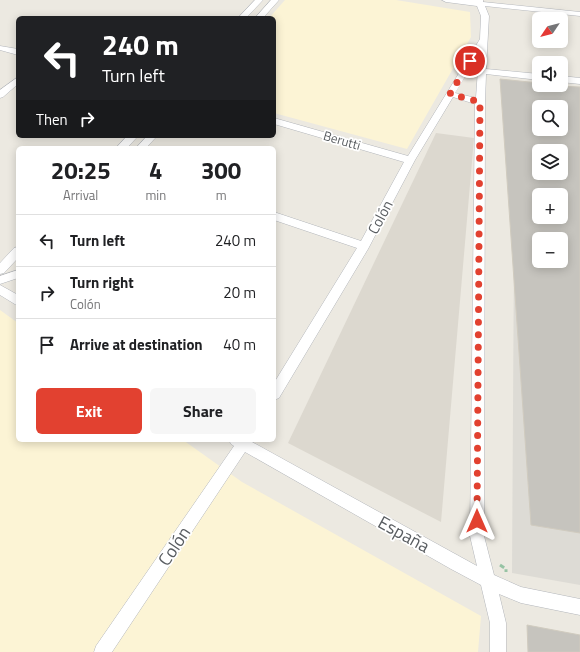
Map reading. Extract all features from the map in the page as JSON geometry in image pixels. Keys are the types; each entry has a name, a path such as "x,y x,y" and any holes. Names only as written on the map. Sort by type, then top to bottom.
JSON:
{"street":[{"path":"244,16 259,0"},
{"path":"261,16 275,0"},
{"path":"446,0 480,2 580,14"},
{"name":"Colón","path":"480,2 485,16 480,102 477,536 498,623 498,652"},
{"name":"Colón","path":"276,391 364,246 410,160 483,38"},
{"path":"0,48 16,52"},
{"path":"482,71 532,75"},
{"path":"568,80 580,81"},
{"path":"0,95 16,82"},
{"path":"450,94 480,102"},
{"name":"Berutti","path":"276,122 410,160"},
{"path":"123,146 131,138"},
{"path":"143,146 150,138"},
{"path":"276,217 364,246"},
{"path":"0,270 16,253"},
{"path":"0,280 16,275"},
{"path":"0,289 16,300"},
{"name":"Colón","path":"102,652 242,442"},
{"name":"España","path":"242,442 507,590 521,595 580,607"}],"shaded area":[{"path":"285,0 396,0 470,12 471,37 407,149 276,114 276,16 271,16"},
{"path":"515,84 532,86 532,92 568,92 568,90 580,91 580,585 512,573"},
{"path":"436,133 474,138 441,522 288,443"},
{"path":"0,310 16,322 16,442 186,442 242,482 481,616 478,652 0,652"}],"building":[{"path":"500,79 532,82 532,92 568,92 568,86 580,87 580,533 531,525"},
{"path":"527,625 580,635 580,652 528,652"}],"route":[{"path":"470,61 450,94 480,102 477,521"}]}
